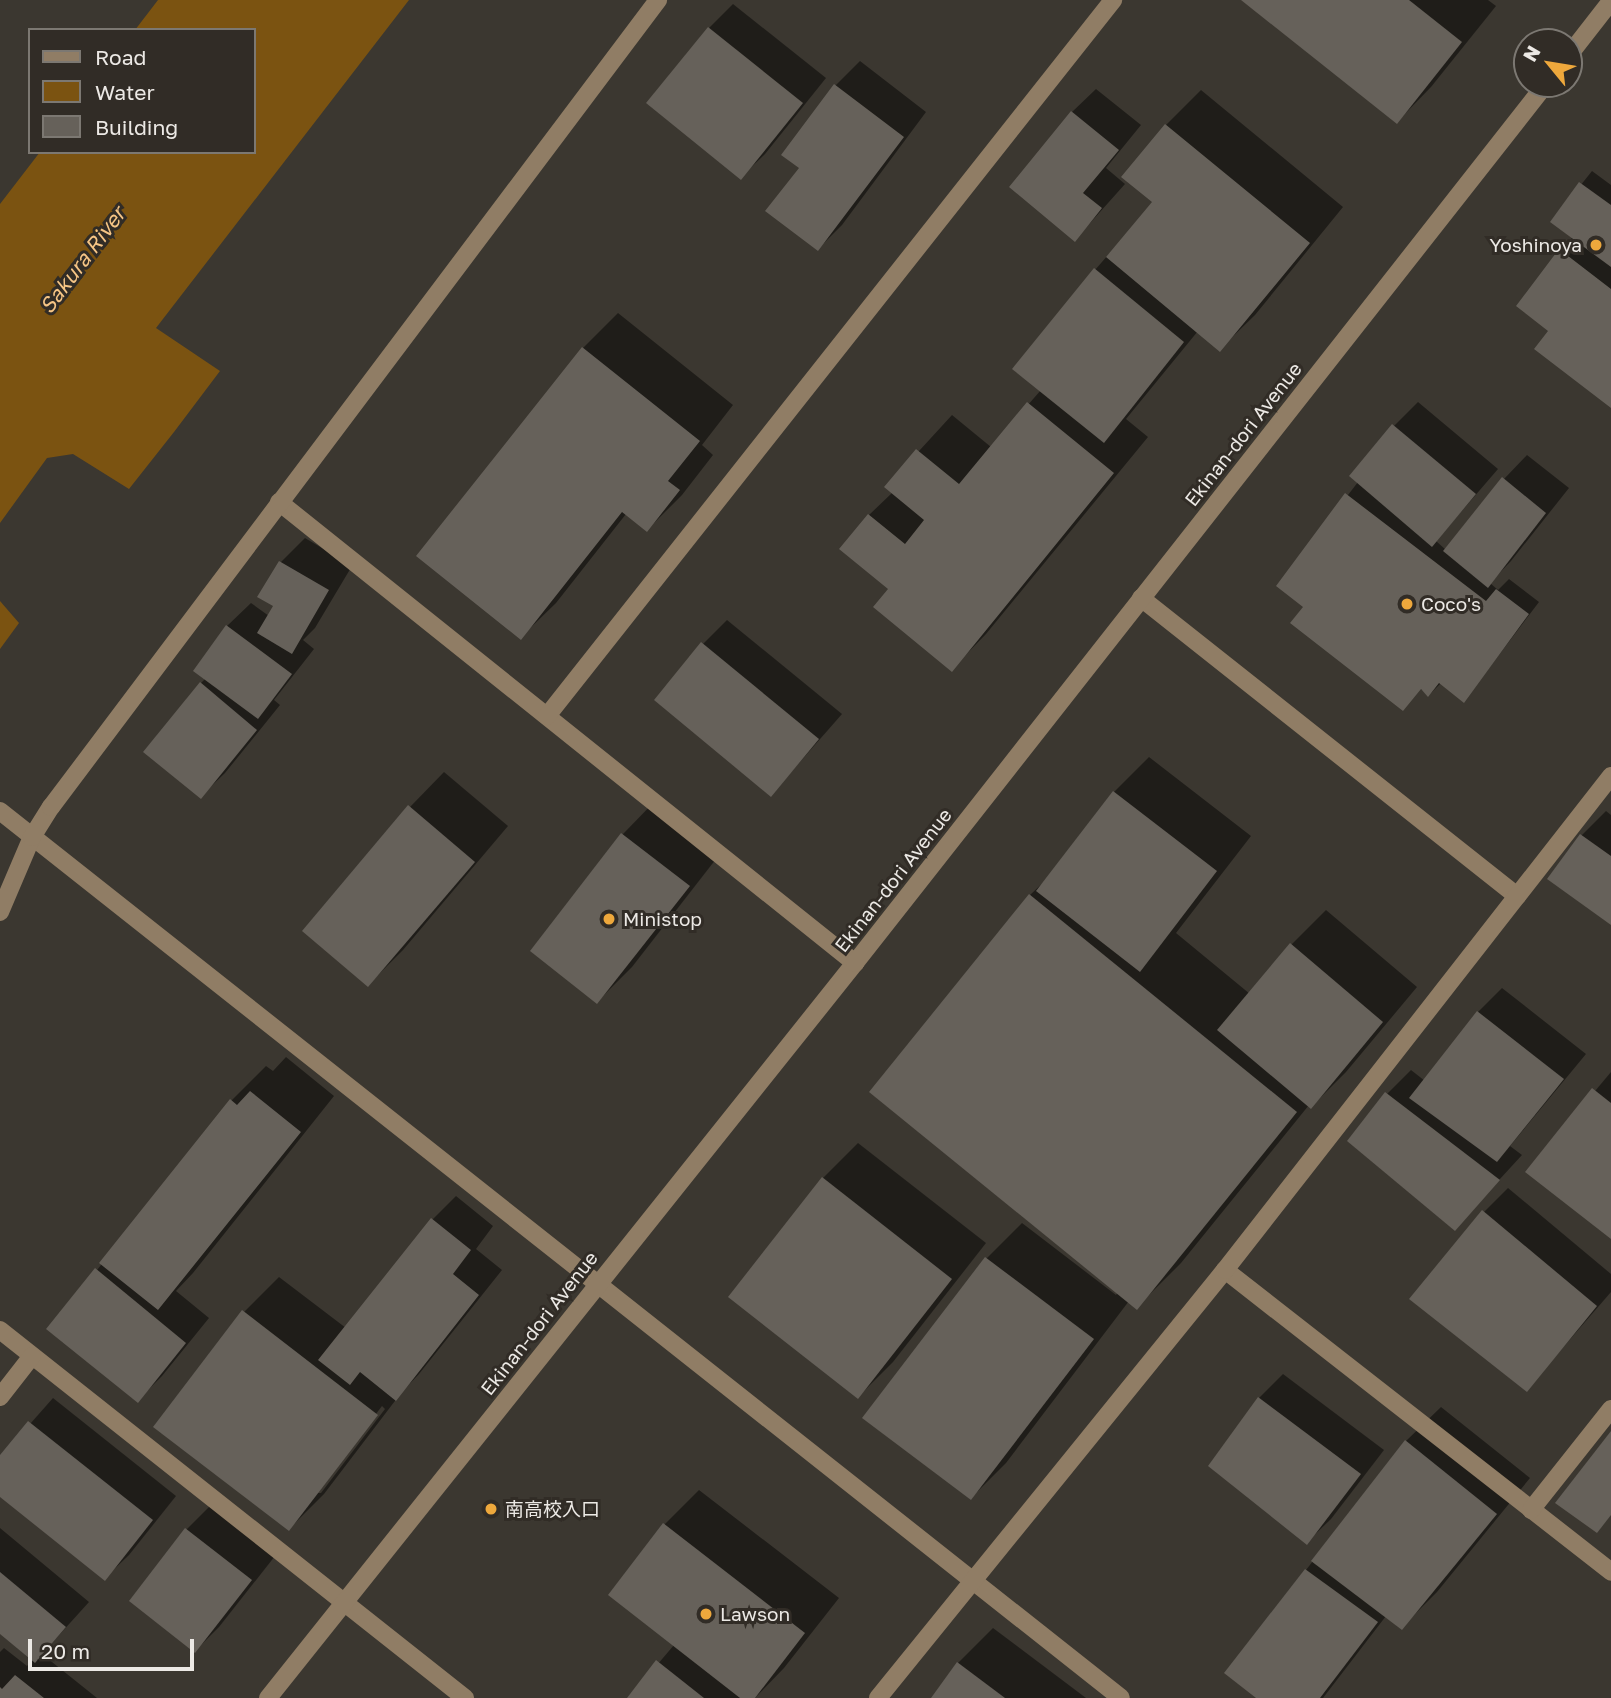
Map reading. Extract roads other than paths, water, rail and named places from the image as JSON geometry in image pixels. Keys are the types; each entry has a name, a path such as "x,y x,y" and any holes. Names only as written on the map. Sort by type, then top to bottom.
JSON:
{"street":[{"path":"0,912 32,837 279,502 658,0"},
{"path":"547,716 1113,0"},
{"path":"1583,36 1611,1"},
{"name":"Ekinan-dori Avenue","path":"268,1698 596,1283 855,963 1535,98"},
{"path":"279,502 855,963"},
{"path":"1141,598 1517,896"},
{"path":"878,1698 1225,1270 1611,776"},
{"path":"0,811 1121,1698"},
{"path":"1225,1270 1611,1572"},
{"path":"0,1330 345,1600 465,1698"},
{"path":"0,1397 32,1356"},
{"path":"1531,1510 1611,1409"}],"water":[{"name":"Sakura River","path":"158,0 409,0 156,328 220,371 174,432 129,489 73,454 47,458 0,523 0,204 38,154 256,154 256,28 137,28"},
{"path":"0,601 19,623 0,649"}],"place":[{"name":"Yoshinoya","path":"1596,245"},
{"name":"Coco's","path":"1407,604"},
{"name":"Ministop","path":"609,919"},
{"name":"南高校入口","path":"491,1509"},
{"name":"Lawson","path":"706,1614"}]}
